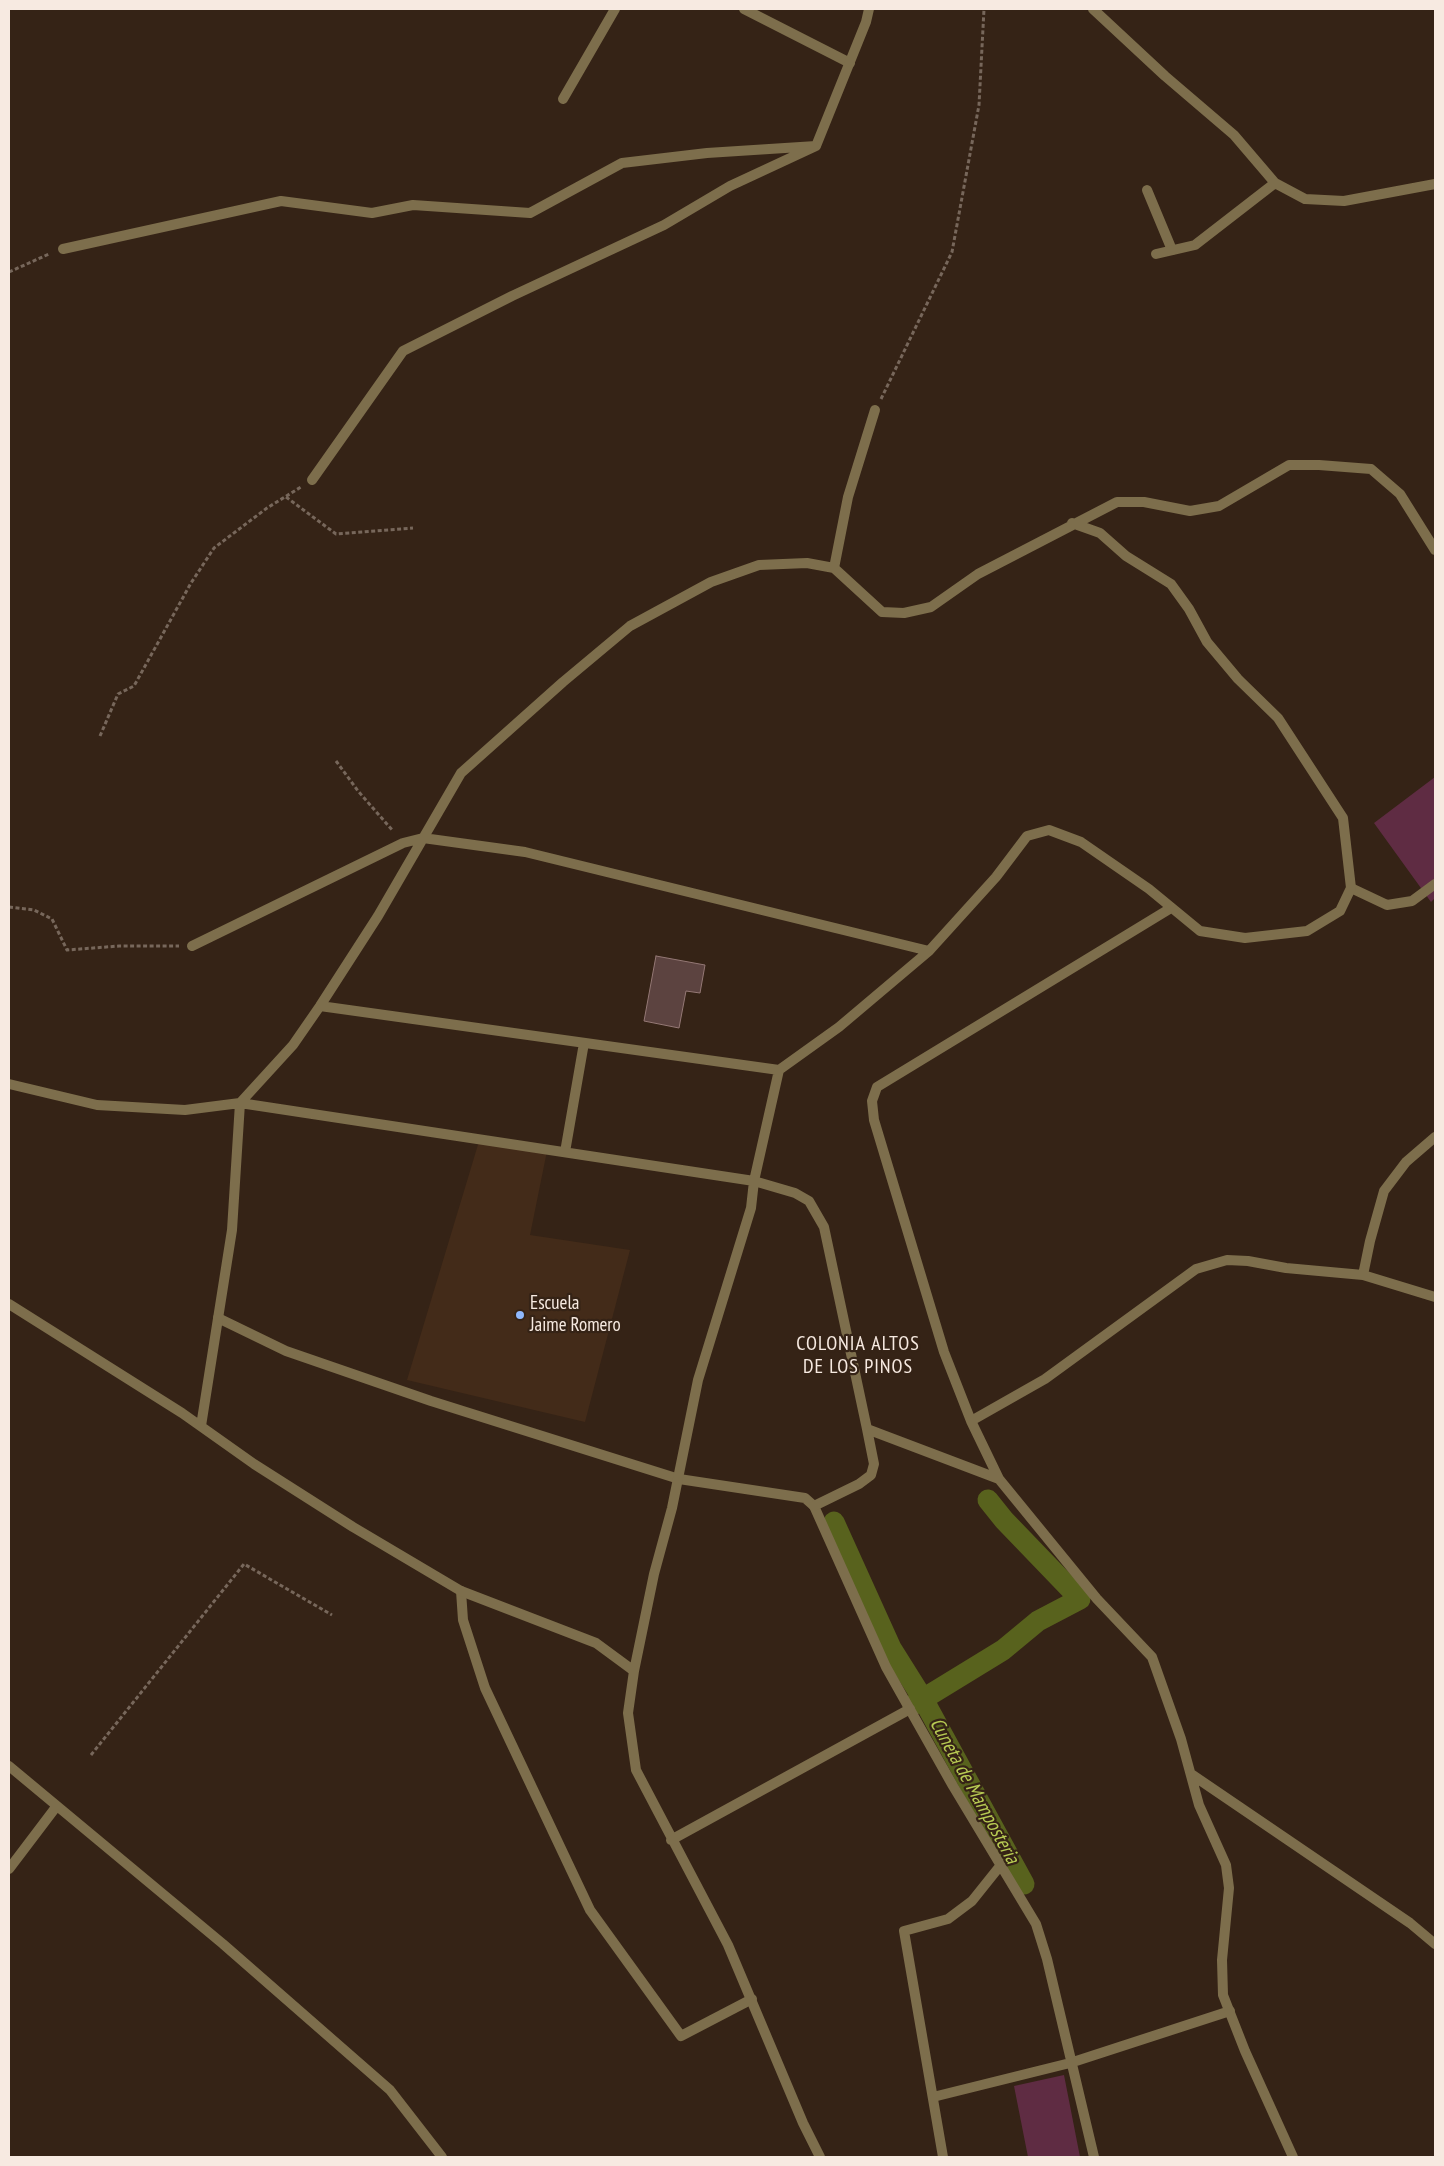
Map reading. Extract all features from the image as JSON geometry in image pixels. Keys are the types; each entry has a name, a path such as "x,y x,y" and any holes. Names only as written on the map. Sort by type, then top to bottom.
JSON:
{"street":[{"path":"563,99 615,9"},
{"path":"744,9 850,63"},
{"path":"312,480 403,351 512,296 664,224 730,186 816,146 866,22 868,9"},
{"path":"1093,9 1165,76 1234,135 1275,183 1305,199 1344,201 1435,184"},
{"path":"63,249 281,201 372,212 413,205 530,213 622,163 707,152 816,146"},
{"path":"1156,254 1195,245 1275,183"},
{"path":"1147,190 1172,250"},
{"path":"834,568 848,497 875,410"},
{"path":"201,1426 232,1230 240,1103 293,1045 320,1006 378,916 461,773 630,626 711,582 759,564 808,562 834,568 882,612 904,613 931,607 978,574 1072,523 1117,502 1144,502 1190,511 1218,506 1289,465 1328,465 1371,469 1400,494 1435,550"},
{"path":"820,2157 728,1945 671,1840 636,1770 628,1712 634,1671 654,1574 678,1479 698,1380 750,1208 754,1181 779,1070 839,1027 929,951 996,877 1027,836 1049,830 1081,842 1149,889 1200,931 1244,938 1307,931 1340,911 1351,888 1343,818 1278,718 1238,679 1207,642 1189,609 1170,584 1126,556 1100,533 1072,523"},
{"path":"192,946 403,843 423,838 525,852 929,951"},
{"path":"1351,888 1387,905 1412,901 1435,884"},
{"path":"1171,908 877,1088 872,1101 874,1120 944,1352 971,1421 999,1479 1097,1598 1152,1656 1181,1739 1199,1805 1226,1865 1229,1888 1222,1960 1224,1995 1245,2051 1294,2157"},
{"path":"320,1006 779,1070"},
{"path":"565,1152 584,1043"},
{"path":"9,1084 97,1106 185,1110 240,1103 754,1181 795,1193 809,1201 824,1227 874,1464 871,1475 859,1484 814,1506"},
{"path":"1363,1275 1384,1191 1406,1162 1435,1137"},
{"path":"971,1421 1045,1379 1196,1270 1227,1260 1363,1275 1435,1297"},
{"path":"9,1304 201,1426 254,1464 353,1527 461,1590 596,1643 634,1671"},
{"path":"218,1318 286,1352 431,1401 678,1479 805,1498 814,1506 886,1667 1000,1866 1036,1924 1047,1959 1070,2063 1094,2157"},
{"path":"867,1429 999,1479"},
{"path":"461,1590 463,1620 485,1688 590,1910 681,2036 752,2000"},
{"path":"671,1840 910,1709"},
{"path":"9,1766 223,1944 390,2090 442,2157"},
{"path":"1191,1774 1410,1923 1435,1944"},
{"path":"9,1869 56,1807"},
{"path":"942,2157 904,1931 948,1920 972,1901 1000,1866"},
{"path":"933,2098 1070,2063 1230,2011"}],"path":[{"path":"875,410 896,371 952,252 979,105 984,9"},
{"path":"9,272 63,249"},
{"path":"100,736 118,694 134,686 191,583 214,548 312,480"},
{"path":"286,497 336,534 414,528"},
{"path":"336,761 358,791 403,843"},
{"path":"9,907 34,910 52,919 67,950 119,946 192,946"},
{"path":"91,1755 244,1564 332,1615"}],"shaded area":[{"path":"1435,777 1435,898 1431,902 1374,823"},
{"name":"Escuela Jaime Romero","path":"480,1138 547,1151 530,1235 630,1250 585,1422 407,1380"},
{"path":"1064,2075 1080,2157 1028,2157 1014,2086"}],"building":[{"path":"656,956 705,965 700,993 686,991 679,1028 644,1021"}],"waterway":[{"name":"Cuneta de Mamposteria","path":"834,1522 891,1648 923,1699 1003,1650 1038,1621 1080,1599 1004,1520 988,1500"},
{"name":"Cuneta de Mamposteria","path":"913,1705 923,1699 1024,1884"}],"place":[{"name":"Escuela Jaime Romero","path":"520,1315"}],"district":[{"name":"COLONIA ALTOS DE LOS PINOS","path":"858,1356"}]}
